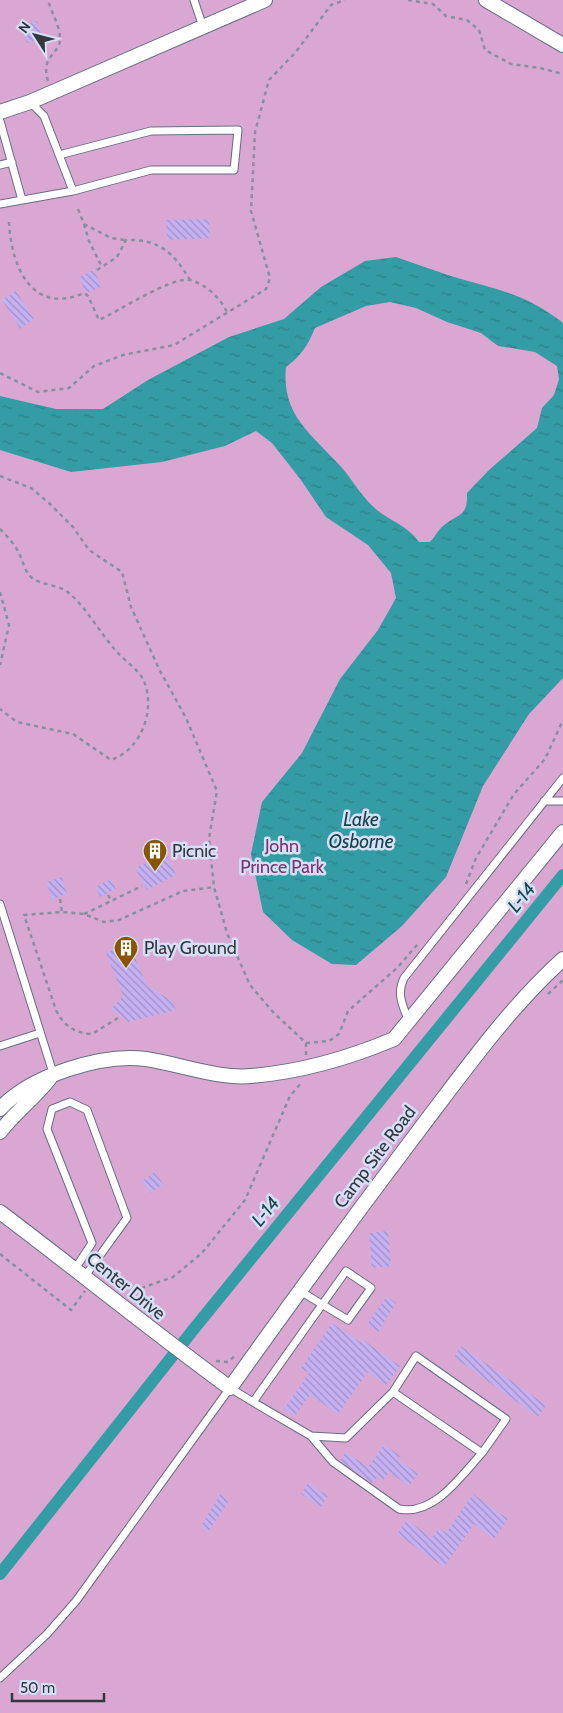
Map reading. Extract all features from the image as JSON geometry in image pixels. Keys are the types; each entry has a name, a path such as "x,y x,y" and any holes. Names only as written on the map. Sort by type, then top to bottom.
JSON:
{"street":[{"path":"0,112 30,102 265,0"},
{"path":"486,0 563,45"},
{"path":"0,1109 19,1092 53,1073 97,1061 145,1058 196,1070 249,1076 306,1066 363,1052 394,1039 563,832"},
{"name":"Camp Site Road","path":"230,1388 474,1057 531,988 563,959"},
{"path":"0,1132 13,1115 42,1089 53,1073"},
{"name":"Center Drive","path":"0,1212 84,1275 154,1333 230,1388"}],"lane":[{"path":"194,0 203,27"},
{"path":"30,102 44,116 73,190"},
{"path":"0,121 22,200"},
{"path":"0,204 73,190 151,170 234,170 238,130 151,131 59,155"},
{"path":"0,165 12,162"},
{"path":"409,1022 400,998 400,986 404,978 563,778"},
{"path":"544,801 563,801"},
{"path":"0,904 53,1073"},
{"path":"0,1046 40,1033"},
{"path":"70,1102 87,1110 127,1218 84,1275 92,1243 47,1129 52,1110 70,1102"},
{"path":"253,1402 323,1305 346,1271 371,1288 348,1320 323,1305 300,1291"},
{"path":"0,1678 47,1634 76,1601 230,1388 311,1436 333,1462 399,1509 412,1511 423,1509 442,1495 482,1453 506,1419 416,1356 393,1392 346,1438 311,1436"},
{"path":"393,1392 482,1453"}],"path":[{"path":"48,0 60,38 59,44 47,60 46,70 52,92"},
{"path":"0,374 38,392 69,388 94,366 123,355 174,345 266,290 270,278 251,210 255,132 269,80 295,53 331,5 346,0"},
{"path":"408,0 433,4 446,16 467,20 479,30 485,50 511,64 540,68 563,74"},
{"path":"78,209 89,241 102,267"},
{"path":"9,222 15,258 26,281 33,289 40,295 62,300 84,293 88,296 99,320 152,292 179,281 190,280"},
{"path":"84,224 111,238 154,242 174,259 190,280 211,291 221,301 227,313"},
{"path":"97,270 117,257 126,240"},
{"path":"0,476 31,488 73,527 89,550 122,572 131,607 159,669 186,718 217,791 209,838 214,887 227,933 250,985 273,1012 306,1043 306,1078 290,1096 246,1200 202,1253 173,1277 133,1291 122,1306"},
{"path":"0,529 19,552 26,571 32,578 57,586 70,593 106,640 144,680 147,705 146,722 135,742 123,756 110,760 73,734 17,722 0,709"},
{"path":"0,592 9,625 0,665"},
{"path":"464,889 476,858 514,794 545,758 563,720"},
{"path":"84,914 142,886"},
{"path":"118,1018 92,1034 72,1029 63,1023 59,1017 24,915 62,912 84,914 104,922 119,920 183,892 214,887"},
{"path":"108,894 112,902"},
{"path":"60,899 62,912"},
{"path":"306,1043 329,1041 339,1034 348,1011 397,968 421,940"},
{"path":"0,1254 71,1310 84,1275"}],"green space":[{"name":"John Prince Park","path":"0,0 563,0 563,1713 0,1713"}],"water":[{"name":"Lake Osborne","path":"396,257 522,298 563,323 563,678 529,714 483,786 446,877 402,926 356,965 332,964 292,940 263,912 251,854 262,802 302,753 340,679 378,630 396,598 391,573 368,545 326,517 301,480 272,443 256,431 225,446 162,462 71,472 0,450 0,396 56,409 103,409 148,380 229,337 284,319 321,287 365,261","holes":["390,302 416,308 447,322 481,333 498,346 535,352 557,366 559,379 554,395 542,408 537,428 489,470 467,493 464,511 441,528 430,542 419,542 410,532 377,510 368,501 294,413 286,384 286,367 304,350 315,328 366,306"]}],"building":[{"path":"37,21 43,37 27,43 21,27"},
{"path":"209,219 210,238 167,240 166,220"},
{"path":"94,270 101,287 86,293 79,277"},
{"path":"16,291 34,319 20,329 2,300"},
{"name":"Picnic","path":"165,853 176,875 147,890 135,868"},
{"path":"62,877 67,894 52,899 46,882"},
{"path":"111,879 116,889 100,897 95,887"},
{"name":"Play Ground","path":"128,943 147,985 173,1002 176,1010 128,1022 111,1009 123,996 106,953"},
{"path":"155,1172 163,1184 151,1193 142,1181"},
{"path":"388,1231 391,1266 372,1268 369,1233"},
{"path":"387,1296 396,1303 378,1332 367,1324"},
{"path":"332,1323 360,1342 362,1339 400,1366 386,1385 368,1372 338,1414 310,1395 295,1416 284,1409 309,1373 301,1368"},
{"path":"461,1346 546,1405 538,1417 454,1357"},
{"path":"384,1444 400,1456 398,1459 418,1474 409,1486 389,1472 383,1481 377,1477 372,1483 340,1461 346,1452 368,1467"},
{"path":"308,1483 328,1496 321,1507 301,1494"},
{"path":"220,1494 229,1501 208,1532 201,1526"},
{"path":"473,1494 508,1519 494,1539 474,1524 444,1567 397,1534 407,1520 432,1538 439,1528 446,1533"}],"waterway":[{"name":"L-14","path":"0,1574 193,1330 563,875"}],"place":[{"name":"Picnic","path":"155,872"},
{"name":"Play Ground","path":"126,969"}]}
